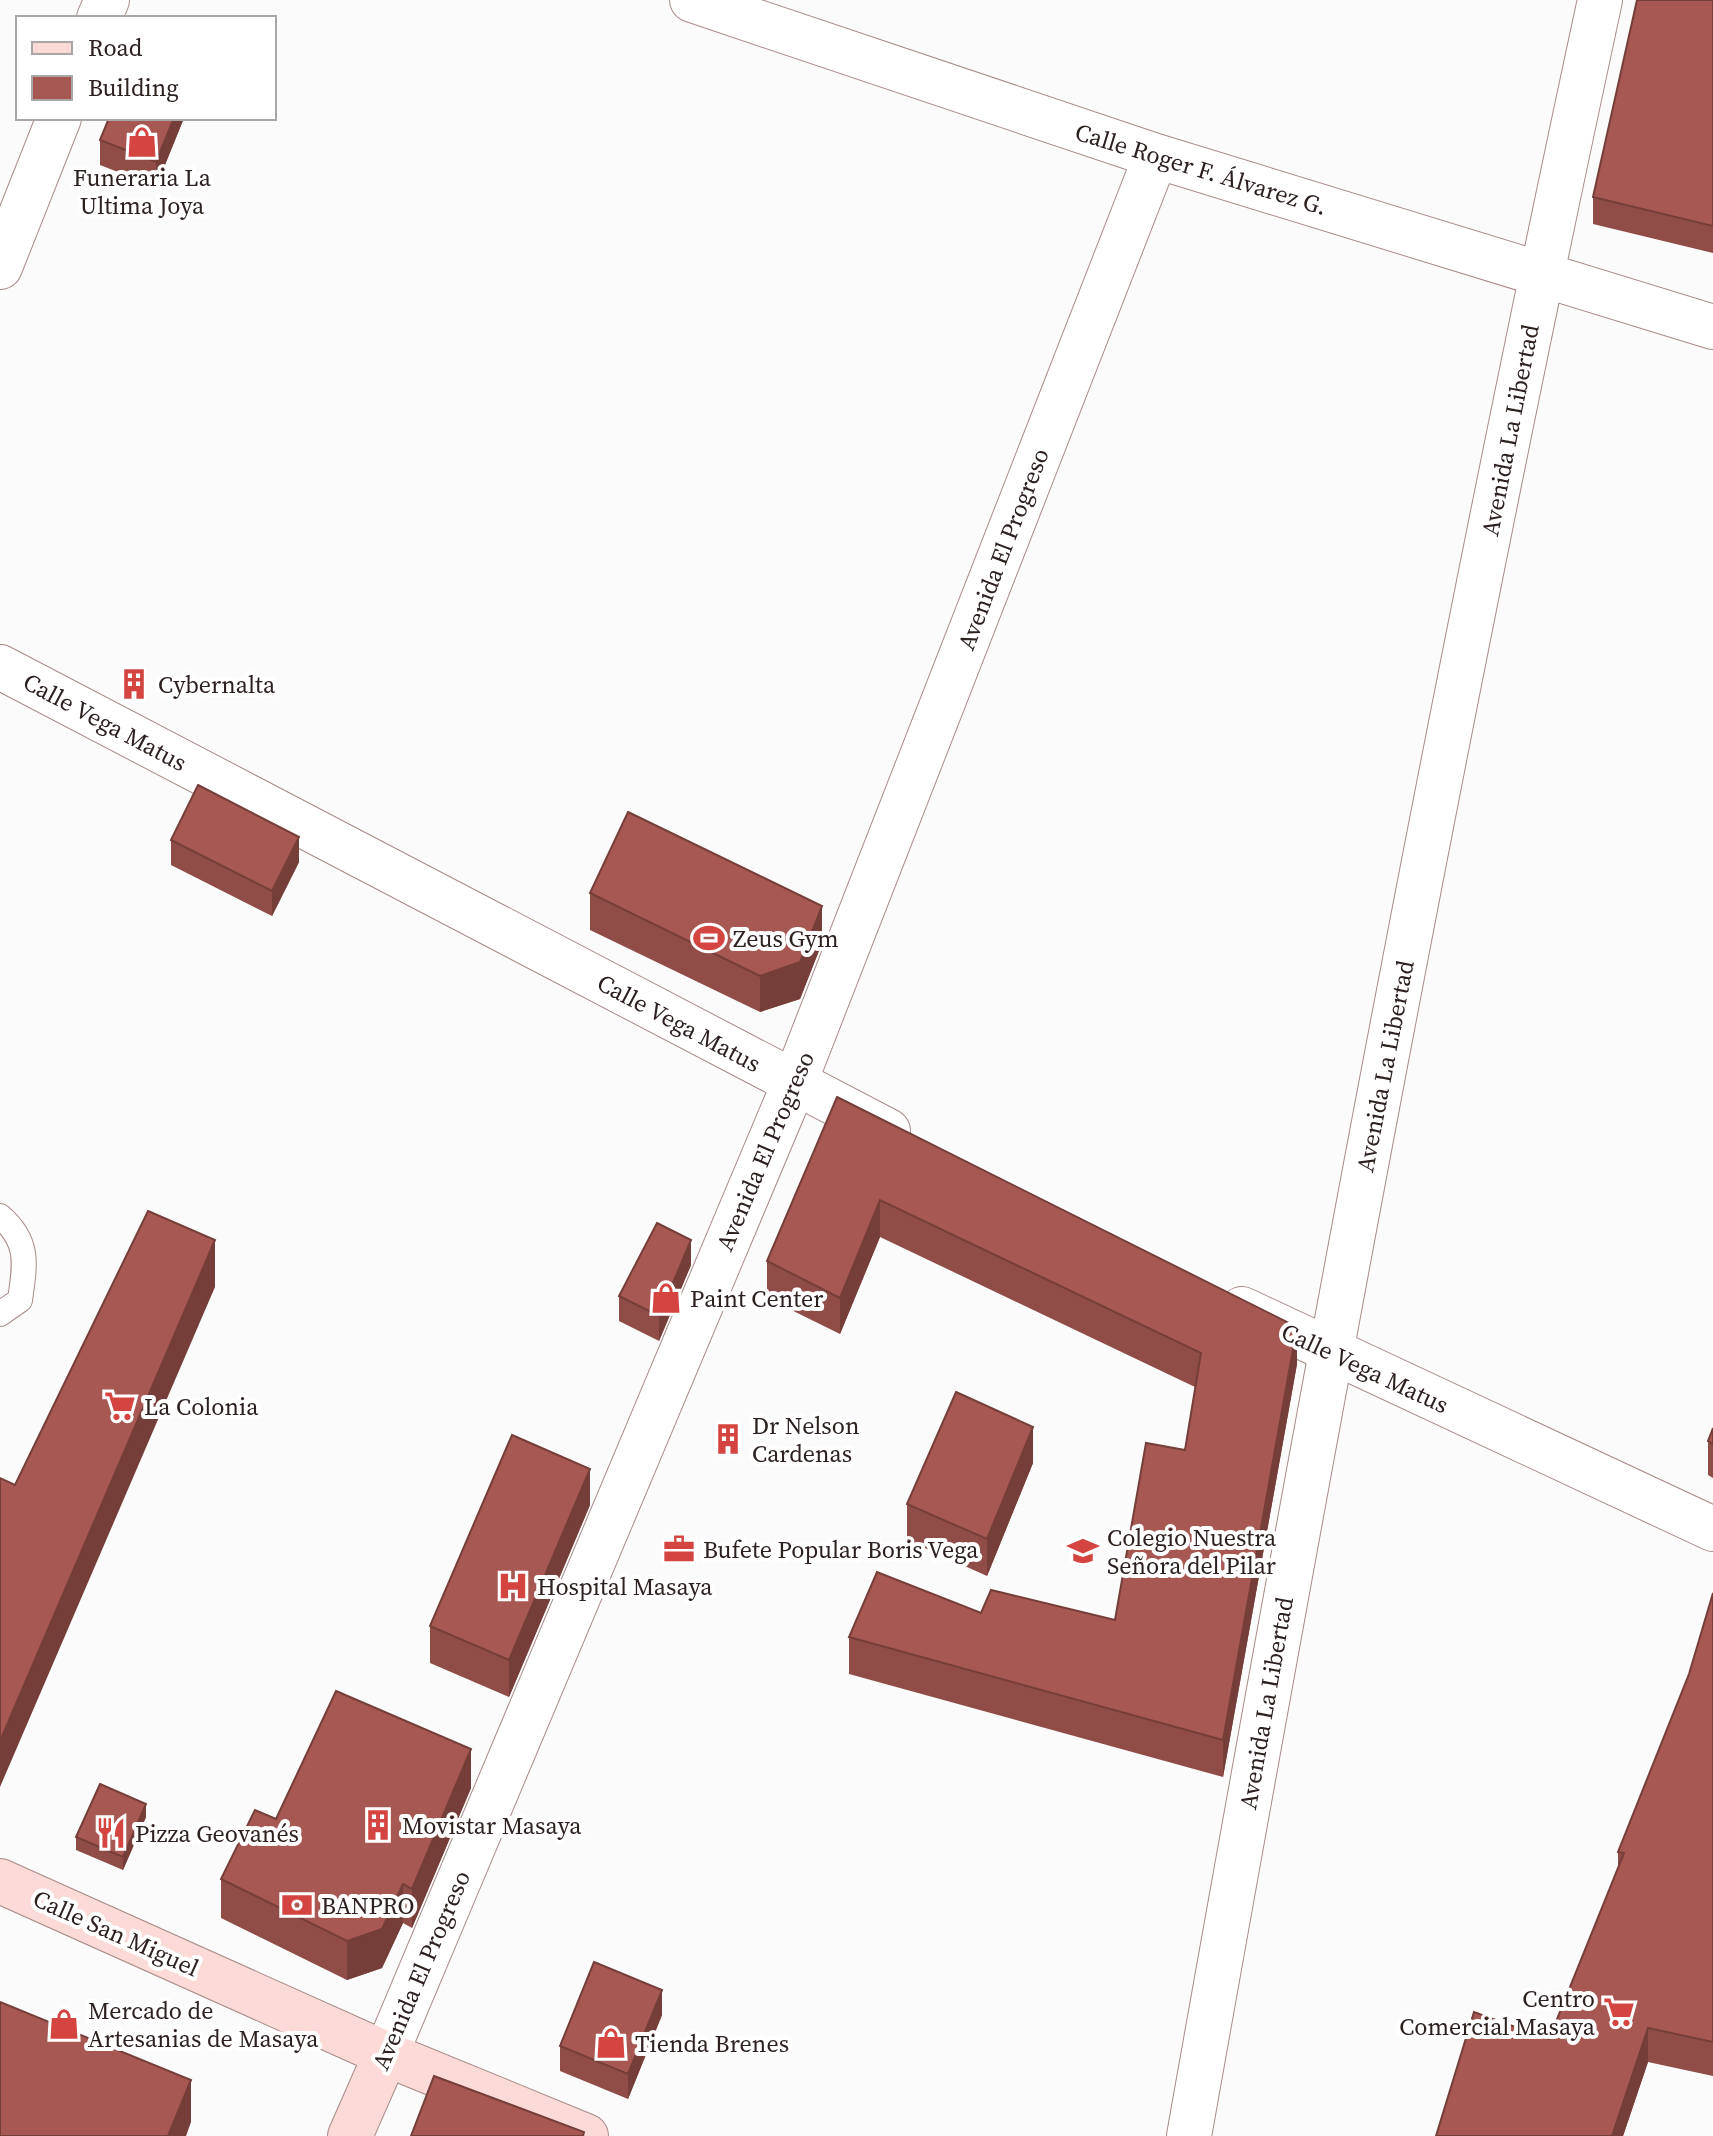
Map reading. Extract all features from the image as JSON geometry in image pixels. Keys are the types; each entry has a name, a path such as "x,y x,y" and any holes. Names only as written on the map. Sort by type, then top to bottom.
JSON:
{"street":[{"name":"Calle Roger F. Álvarez G.","path":"692,0 1156,156 1713,327"},
{"name":"Avenida La Libertad","path":"1189,2136 1329,1352 1541,274 1600,0"},
{"path":"0,267 58,120"},
{"name":"Avenida El Progreso","path":"350,2136 794,1084 1156,156"},
{"name":"Calle Vega Matus","path":"0,667 794,1084 921,1147"},
{"name":"Calle Vega Matus","path":"1202,1289 1329,1352 1713,1529"},
{"name":"Calle San Miguel","path":"0,1881 386,2054 586,2136"}],"lane":[{"path":"0,1216 20,1235 25,1266 20,1300 0,1314"}],"building":[{"path":"1637,0 1713,0 1713,226 1593,197"},
{"path":"108,120 173,120 156,162 100,140"},
{"path":"198,785 299,837 272,891 171,840"},
{"path":"628,812 822,906 800,962 760,976 590,893"},
{"path":"837,1097 1297,1327 1223,1740 849,1637 877,1572 981,1613 991,1590 1115,1620 1146,1443 1185,1450 1201,1353 880,1200 840,1298 767,1261"},
{"name":"La Colonia","path":"148,1211 215,1240 0,1741 0,1478 15,1485"},
{"path":"657,1223 691,1240 659,1316 619,1296"},
{"path":"956,1392 1033,1427 987,1539 907,1504"},
{"name":"Hospital Masaya","path":"512,1435 590,1469 509,1660 430,1626"},
{"path":"1713,1593 1713,2042 1648,2028 1612,2136 1436,2136 1474,2012 1549,2039 1624,1853 1618,1852 1689,1674"},
{"path":"336,1691 471,1749 412,1889 403,1884 382,1929 347,1941 221,1879 255,1810 276,1819"},
{"name":"Pizza Geovanés","path":"100,1784 146,1804 123,1857 76,1837"},
{"name":"Tienda Brenes","path":"594,1962 662,1990 628,2074 560,2046"},
{"name":"Mercado de Artesanias de Masaya","path":"0,2002 191,2080 168,2136 0,2136"},
{"path":"434,2076 584,2132 583,2136 411,2136"}],"place":[{"name":"Funeraria La Ultima Joya","path":"142,142"},
{"name":"Cybernalta","path":"134,684"},
{"name":"Zeus Gym","path":"709,938"},
{"name":"Paint Center","path":"666,1298"},
{"name":"La Colonia","path":"120,1406"},
{"name":"Dr Nelson Cardenas","path":"728,1439"},
{"name":"Bufete Popular Boris Vega","path":"679,1549"},
{"name":"Colegio Nuestra Señora del Pilar","path":"1083,1551"},
{"name":"Hospital Masaya","path":"513,1586"},
{"name":"Movistar Masaya","path":"378,1825"},
{"name":"Pizza Geovanés","path":"111,1833"},
{"name":"BANPRO","path":"297,1905"},
{"name":"Centro Comercial Masaya","path":"1619,2012"},
{"name":"Mercado de Artesanias de Masaya","path":"64,2024"},
{"name":"Tienda Brenes","path":"611,2043"}]}
